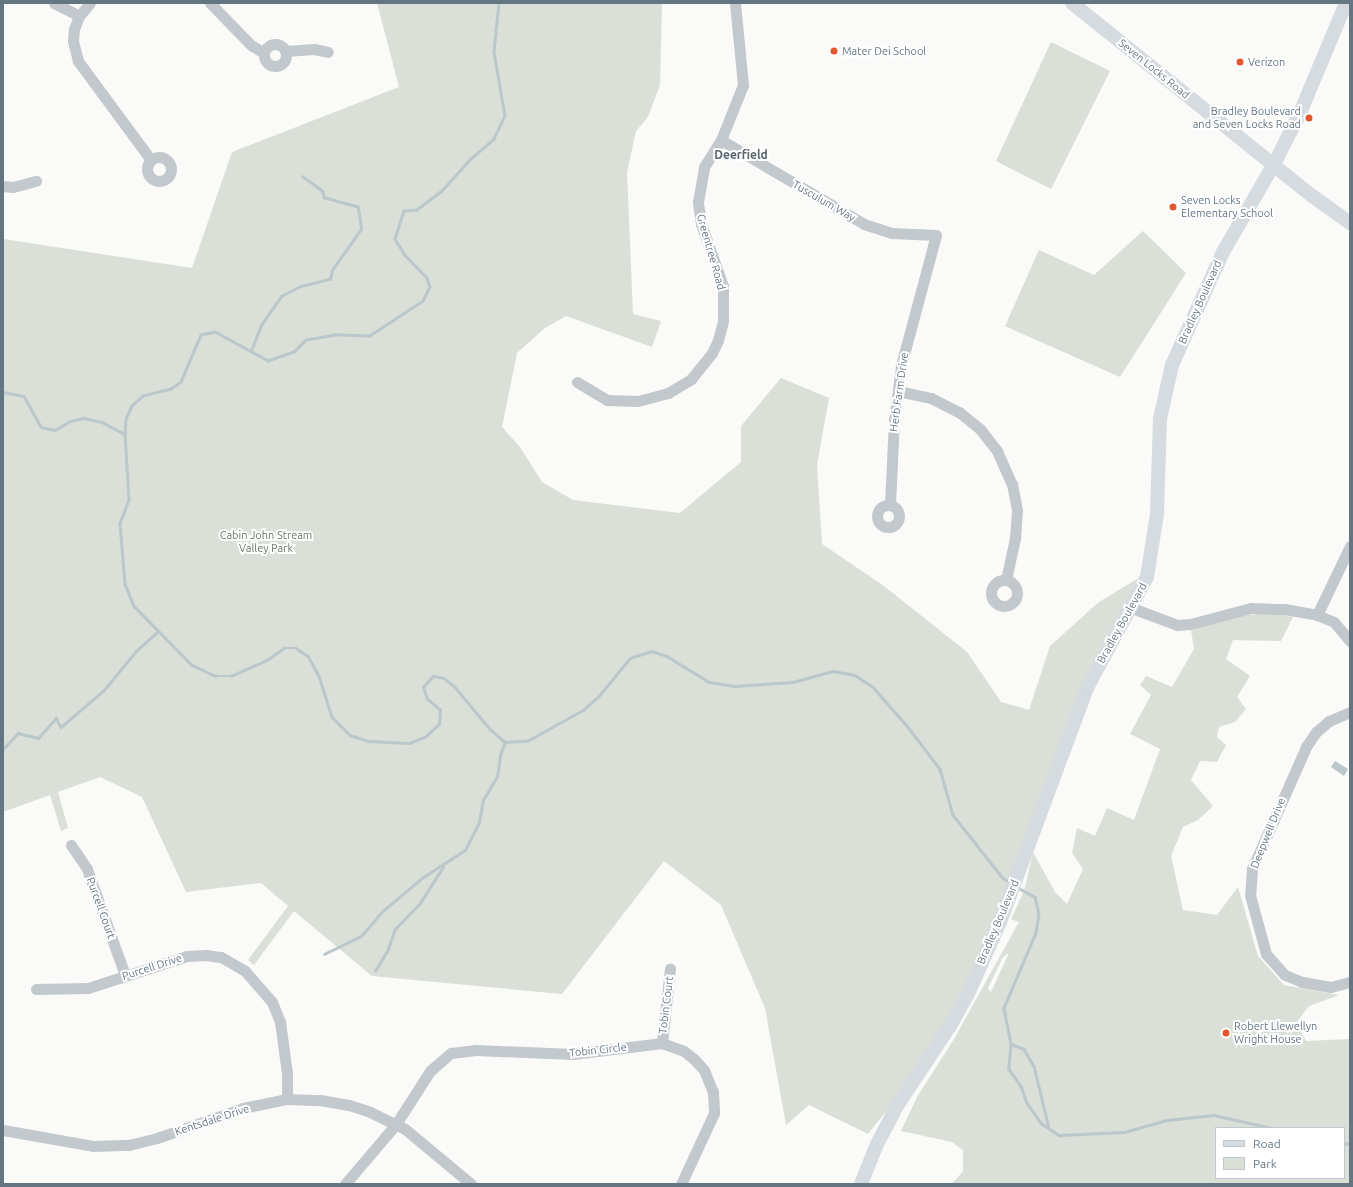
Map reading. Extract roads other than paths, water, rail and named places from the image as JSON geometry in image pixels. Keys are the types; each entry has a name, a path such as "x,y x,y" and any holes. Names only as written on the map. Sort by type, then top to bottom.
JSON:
{"main road":[{"name":"Seven Locks Road","path":"1072,3 1350,224"},
{"name":"Bradley Boulevard","path":"861,1184 877,1144 897,1106 953,1019 1000,922 1088,686 1132,608 1147,577 1157,514 1160,419 1172,365 1223,252 1274,164 1300,113 1346,3"}],"street":[{"path":"54,3 79,16"},
{"path":"90,3 79,16 73,41 78,61 151,160"},
{"path":"210,3 251,45 264,53 266,62 276,66 284,61 285,51 281,46 274,44 268,47 264,53"},
{"name":"Greentree Road","path":"577,382 607,400 638,401 668,393 691,379 712,353 723,321 723,286 701,224 698,202 704,167 721,140 743,85 735,3"},
{"path":"285,51 314,49 328,52"},
{"name":"Tusculum Way","path":"721,140 864,224 892,233 936,235"},
{"path":"3,186 13,187 36,181"},
{"name":"Herb Farm Drive","path":"890,506 901,366 936,235"},
{"path":"898,391 931,398 959,412 980,429 997,451 1012,484 1017,510 1016,538 1006,580"},
{"path":"1317,615 1350,546"},
{"path":"1132,608 1177,625 1190,624 1251,608 1284,609 1317,615 1340,627 1350,641"},
{"name":"Deepwell Drive","path":"1350,712 1329,721 1316,732 1306,747 1252,869 1250,895 1266,954 1285,975 1302,982 1331,987 1350,982"},
{"name":"Purcell Court","path":"71,845 87,869 125,975"},
{"name":"Purcell Drive","path":"36,989 88,988 187,956 206,954 221,958 245,971 272,1002 280,1022 287,1073 287,1099"},
{"name":"Tobin Court","path":"662,1042 670,968"},
{"path":"662,1042 684,1051 694,1059 704,1070 713,1092 714,1114 681,1184"},
{"name":"Tobin Circle","path":"345,1184 396,1124 430,1071 451,1053 476,1050 574,1054 662,1042"},
{"name":"Kentsdale Drive","path":"3,1130 93,1146 129,1145 157,1138 243,1108 287,1099 349,1105 396,1124 423,1142 471,1184"}],"waterway":[{"path":"499,3 494,52 505,116 494,139 471,159 442,191 417,210 404,211 395,239 405,255 427,278 430,287 423,301 370,336 335,335 306,340 294,352 268,361 215,332 201,335 181,382 171,389 143,396 132,406 126,419 125,434 129,500 120,523 125,584 134,606 192,665 216,676 231,676 267,660 284,648 296,648 308,656 319,676 332,717 350,735 369,741 409,743 425,737 439,724 440,710 427,699 423,687 433,676 444,678 455,687 490,729 505,742 527,741 583,710 598,697 630,658 651,651 667,656 709,682 734,686 793,682 833,671 855,675 874,688 908,727 940,769 953,815 1003,878 1010,882"},
{"path":"251,351 261,325 281,296 301,286 330,279 332,270 361,229 358,207 324,198 322,191 303,177"},
{"path":"3,392 24,396 41,427 55,430 70,421 84,418 102,422 125,434"},
{"path":"3,749 18,733 38,738 56,718 61,727 104,690 136,651 158,631"},
{"path":"324,954 361,936 384,910 422,878 465,850 479,822 483,800 497,777 500,755 505,742"},
{"path":"375,971 388,949 395,929 420,903 443,867"},
{"path":"1017,887 1035,897 1039,914 1036,933 1004,1008 1011,1044 1009,1069 1021,1086 1027,1103 1041,1123 1059,1135 1124,1132 1167,1120 1214,1115 1268,1127"},
{"path":"1011,1044 1024,1049 1034,1066 1049,1128"},
{"path":"1345,1144 1350,1143"}],"place":[{"name":"Mater Dei School","path":"834,51"},
{"name":"Verizon","path":"1240,62"},
{"name":"Bradley Boulevard and Seven Locks Road","path":"1309,118"},
{"name":"Seven Locks Elementary School","path":"1173,207"},
{"name":"Robert Llewellyn Wright House","path":"1226,1033"}],"district":[{"name":"Deerfield","path":"741,155"}],"park label":[{"name":"Cabin John Stream Valley Park","path":"266,542"}]}
